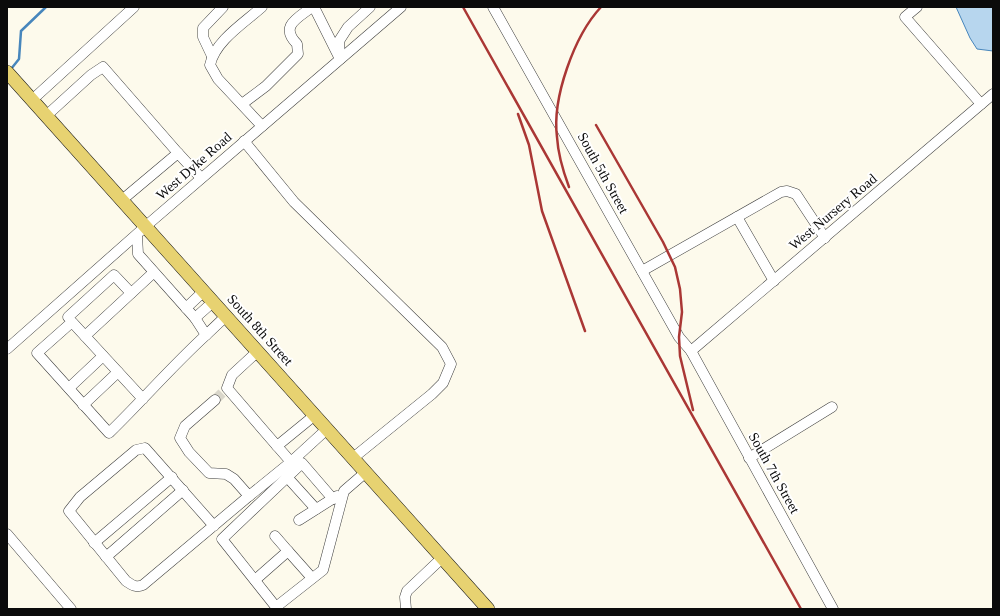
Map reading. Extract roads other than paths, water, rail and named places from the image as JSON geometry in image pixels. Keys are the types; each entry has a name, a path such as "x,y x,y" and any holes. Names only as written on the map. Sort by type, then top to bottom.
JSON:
{"main road":[{"name":"South 8th Street","path":"7,72 122,200 141,230 204,291 488,609"}],"street":[{"path":"32,100 134,7"},
{"path":"212,56 203,37 203,28 223,7"},
{"path":"262,7 225,40 212,56 210,65 218,79 262,126"},
{"path":"242,104 266,86 298,54 297,44 291,38 289,32 290,24 313,7 340,59"},
{"path":"340,59 340,41 348,27 370,7"},
{"name":"West Dyke Road","path":"7,349 141,230 401,7"},
{"name":"South 5th Street","path":"493,7 642,271 680,337 691,351"},
{"path":"917,7 905,17 981,104"},
{"path":"46,116 91,75 103,67 201,178"},
{"name":"West Nursery Road","path":"691,351 993,94"},
{"path":"244,141 294,202 442,347 451,364 443,383 432,394 353,458"},
{"path":"122,200 178,153"},
{"path":"642,271 781,192 787,191 796,194 824,238"},
{"path":"737,217 774,281"},
{"path":"141,230 138,254 153,273 195,318 206,335"},
{"path":"85,336 153,273"},
{"path":"131,293 114,275 37,353 109,433 226,316"},
{"path":"186,308 204,291"},
{"path":"195,318 213,302"},
{"path":"56,305 143,399"},
{"path":"249,496 234,479 226,474 209,473 189,452 180,438 185,426 221,393 232,375 258,351"},
{"name":"South 7th Street","path":"691,351 833,609"},
{"path":"69,388 103,356"},
{"path":"83,405 118,372"},
{"path":"221,393 277,446 291,462"},
{"path":"749,458 832,406"},
{"path":"277,446 315,415"},
{"path":"214,526 145,448 136,450 70,507 70,514 94,543 126,580 133,586 139,587 143,585 214,526 249,496 291,462 327,429"},
{"path":"332,499 302,463 222,539 276,607 323,570 344,491"},
{"path":"299,520 344,491 366,472"},
{"path":"94,543 172,477"},
{"path":"287,477 316,509"},
{"path":"106,556 183,490"},
{"path":"7,534 71,609"},
{"path":"275,536 312,578"},
{"path":"255,580 288,551"},
{"path":"406,609 405,597 407,591 442,558"}],"water":[{"path":"956,7 993,7 993,51 977,49 970,38"}],"waterway":[{"path":"11,69 19,59 21,31 46,7"}],"tunnel":[{"path":"215,400 222,393"}],"railway":[{"path":"463,7 801,609"},
{"path":"569,187 561,162 558,143 556,121 558,104 567,68 574,51 591,19 601,7"},
{"path":"518,114 529,145 542,211 585,331"},
{"path":"596,125 663,242 675,267 680,289 682,312 679,337 680,356 693,410"}]}
